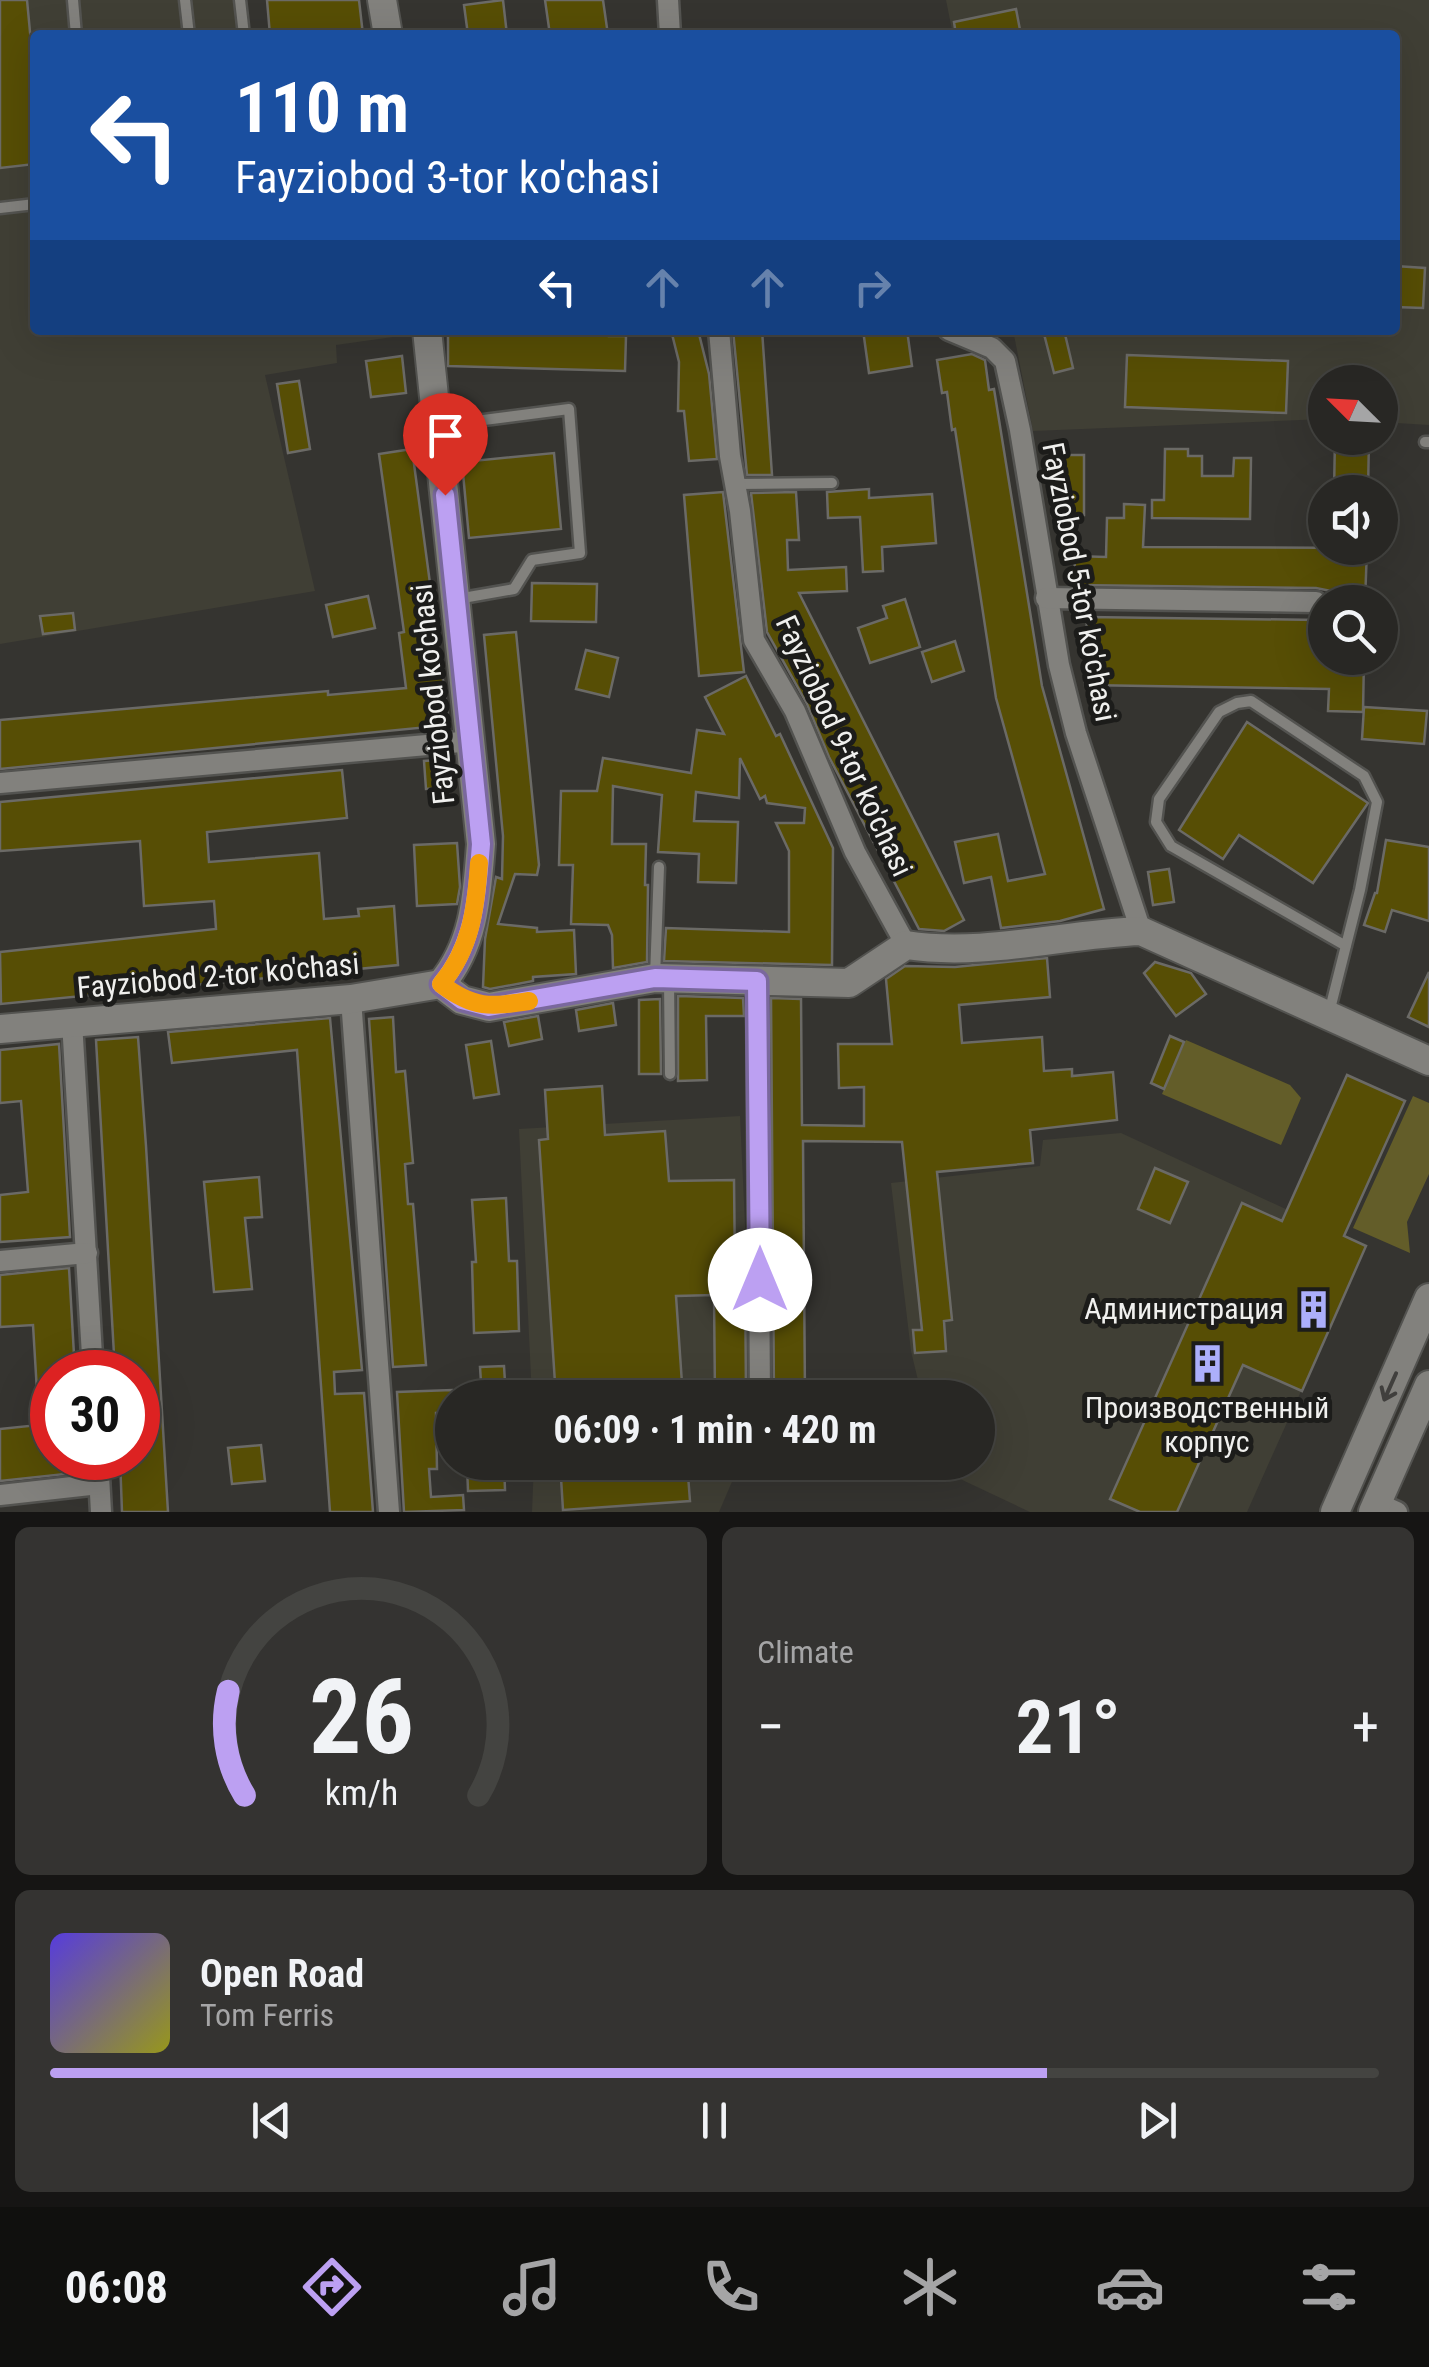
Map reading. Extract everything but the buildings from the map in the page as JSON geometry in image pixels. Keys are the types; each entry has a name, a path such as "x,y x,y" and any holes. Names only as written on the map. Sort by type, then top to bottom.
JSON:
{"street":[{"path":"382,0 387,30"},
{"path":"668,0 670,30"},
{"name":"Fayziobod ko'chasi","path":"428,335 481,844 478,890 464,950 441,984"},
{"name":"Fayziobod 9-tor ko'chasi","path":"720,335 730,456 754,640 795,711 855,852 906,945"},
{"name":"Fayziobod 5-tor ko'chasi","path":"961,335 992,348 1005,361 1020,430 1046,598 1076,734 1140,930"},
{"path":"1046,598 1308,602"},
{"path":"0,783 472,741"},
{"path":"441,984 462,1000 489,1007 662,978 849,983 906,945 936,950 1140,930 1429,1062"},
{"path":"757,981 760,1380"},
{"name":"Fayziobod 2-tor ko'chasi","path":"0,1029 351,1000 441,984"},
{"path":"351,1000 389,1512"},
{"path":"72,1022 93,1350"},
{"path":"0,1261 87,1253"},
{"path":"1335,1512 1429,1298"},
{"path":"1382,1509 1421,1421 1429,1386"},
{"path":"100,1480 101,1512"},
{"path":"0,1494 100,1484"}],"lane":[{"path":"73,0 76,30"},
{"path":"185,0 188,30"},
{"path":"240,0 243,30"},
{"path":"0,208 30,205"},
{"path":"437,426 569,409 580,553 532,560 514,589 456,599"},
{"path":"735,484 832,483"},
{"path":"1328,1016 1346,946 1360,890 1376,802 1372,788 1364,776 1251,701 1237,703 1220,712 1159,798 1156,822 1171,846 1346,946"},
{"path":"659,867 670,1074"}],"shaded area":[{"path":"0,0 246,0 249,30 30,30 30,335 393,335 336,345 337,363 265,375 315,591 0,644"},
{"path":"946,0 1429,0 1429,425 1398,423 1398,365 1308,365 1308,420 1033,431 1014,335 1400,335 1400,30 952,30"},
{"path":"1186,1040 1290,1085 1301,1098 1281,1145 1162,1094"},
{"path":"1413,1096 1429,1103 1429,1174 1407,1222 1410,1253 1353,1228"},
{"path":"740,1116 752,1380 531,1380 519,1129"},
{"path":"1121,1133 1366,1246 1247,1512 1030,1512 962,1480 995,1480 995,1380 918,1380 891,1183 1040,1166 1043,1140"},
{"path":"533,1480 733,1480 719,1512 532,1512"}],"slow traffic":[{"path":"479,863 469,937 458,964 441,984 462,1000 489,1007 529,1001"}],"place":[{"name":"Администрация","path":"1314,1309"},
{"name":"Производственный корпус","path":"1207,1364"}],"route":[{"path":"445,495 481,844 469,937 458,964 441,984 462,1000 489,1007 655,978 757,981 760,1280"}]}
